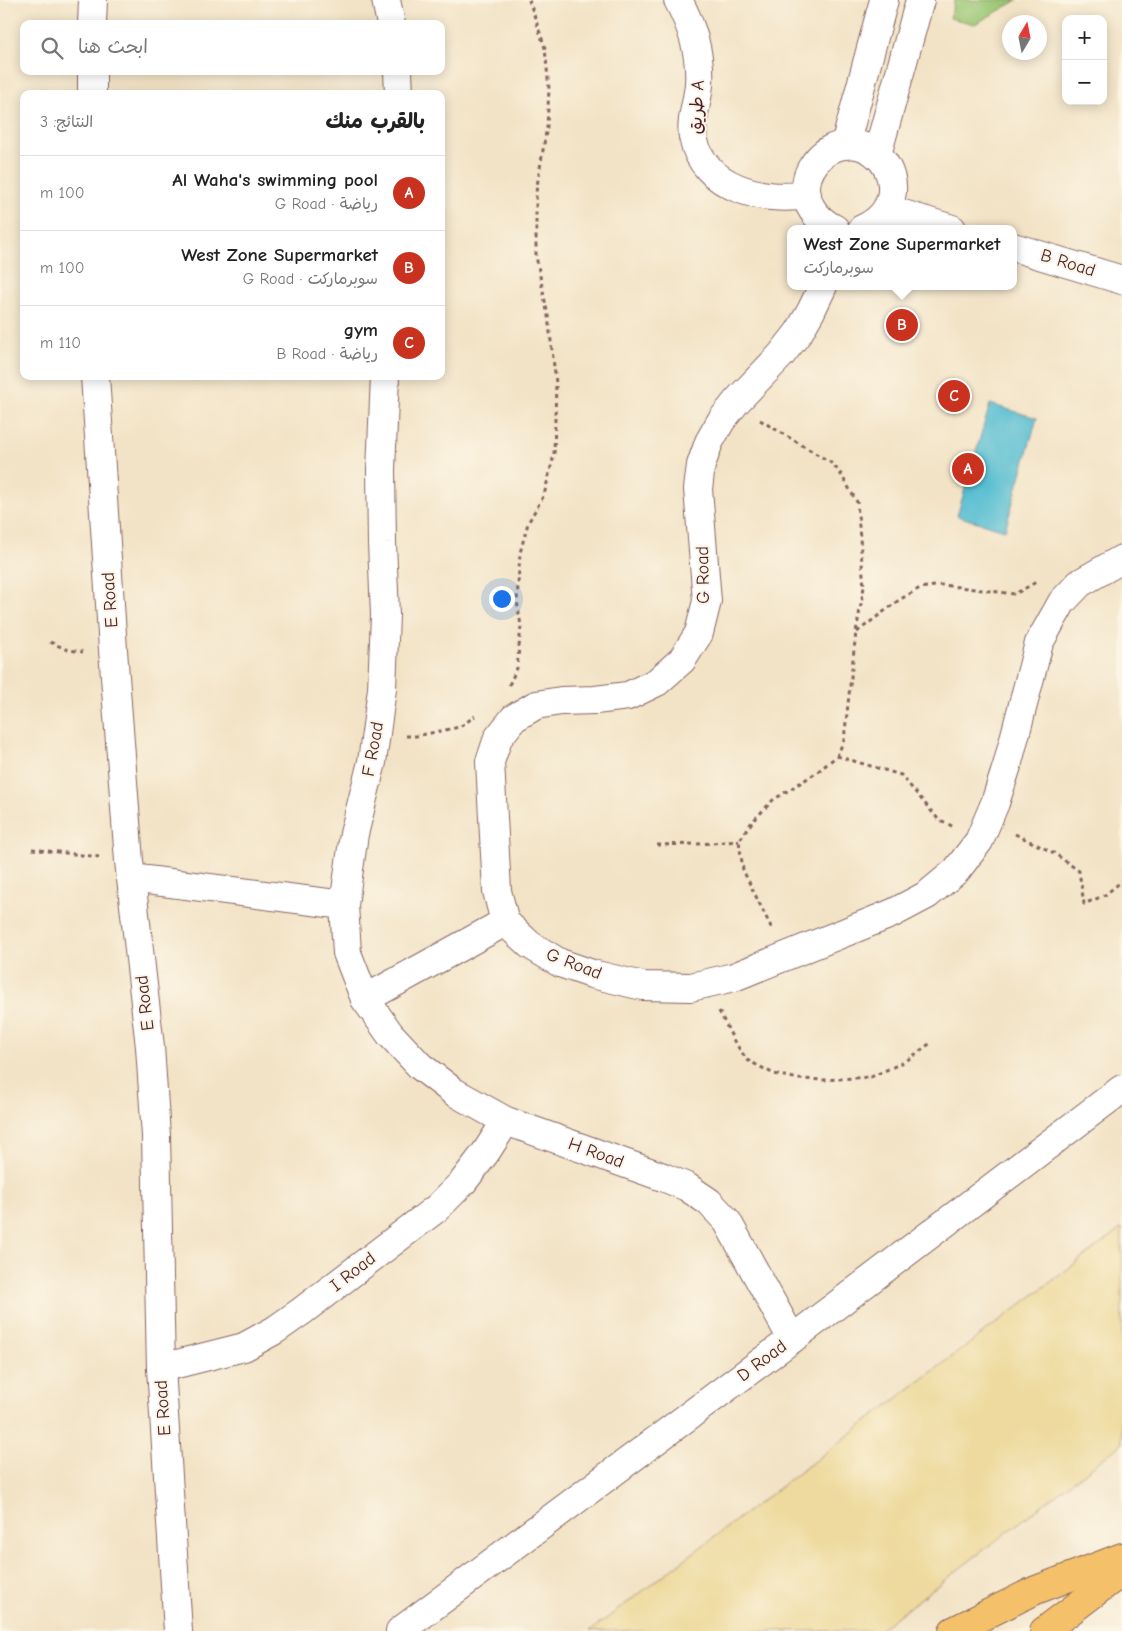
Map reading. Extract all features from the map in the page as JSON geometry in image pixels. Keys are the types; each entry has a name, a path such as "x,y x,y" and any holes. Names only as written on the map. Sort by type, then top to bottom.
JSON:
{"highway":[{"path":"953,1631 1036,1590 1122,1557"},
{"path":"1044,1631 1122,1572"}],"street":[{"path":"92,0 92,20"},
{"path":"386,0 390,20"},
{"name":"طريق A","path":"678,0 690,23 698,52 699,83 693,135 698,153 709,169 722,180 738,188 754,194 772,197 789,198 806,195"},
{"path":"845,145 884,0"},
{"path":"877,156 920,0"},
{"path":"92,75 92,90"},
{"path":"398,75 399,90"},
{"path":"827,225 816,216 810,206 806,195 806,183 809,172 823,153 845,145 868,149 885,164 890,175 892,186 891,198 887,209 871,225"},
{"path":"887,209 939,225"},
{"name":"B Road","path":"1017,248 1122,280"},
{"name":"G Road","path":"820,290 799,332 781,355 737,401 721,421 709,442 701,465 698,489 707,601 699,632 682,660 657,682 628,696 595,700 561,701 536,705 514,718 498,738 490,762 497,891 505,922 530,945 560,963 592,974 643,986 691,987 734,977 773,962 893,913 927,895 956,870 983,831 995,803 1007,766 1039,643 1062,602 1080,583 1122,559"},
{"name":"E Road","path":"95,380 130,869 150,1047 156,1136 161,1368 178,1631"},
{"name":"F Road","path":"344,905 354,834 372,762 382,689 385,615 382,506 385,380"},
{"path":"130,869 344,905"},
{"name":"H Road","path":"344,905 346,953 365,999 390,1034 420,1066 454,1092 506,1121 663,1177 688,1187 709,1202 727,1221 792,1339"},
{"path":"365,999 505,922"},
{"name":"D Road","path":"400,1631 792,1339 1122,1088"},
{"name":"I Road","path":"161,1368 244,1347 302,1312 436,1208 463,1182 486,1152 506,1121"}],"path":[{"path":"508,686 517,668 521,626 517,601 520,553 528,523 544,495 554,455 556,392 548,316 536,256 536,192 547,126 549,89 545,48 529,0"},
{"path":"737,401 755,416 830,462 838,471 857,502 864,587 856,632 844,740 837,756 816,773 773,800 752,822 739,841 743,870 774,932 773,962"},
{"path":"856,632 899,600 920,588 942,585 1015,594 1039,580"},
{"path":"376,734 416,736 460,727 482,711"},
{"path":"837,756 901,776 938,819 1054,853 1079,871 1084,904 1105,895 1122,881"},
{"path":"657,845 739,841"},
{"path":"32,849 130,869"},
{"path":"706,983 734,1041 747,1060 774,1074 799,1079 824,1080 871,1077 906,1061 932,1042"}],"green space":[{"path":"955,0 1018,0 975,24 950,18"}],"sand":[{"path":"1122,1228 1122,1444 878,1631 590,1631"}],"water":[{"path":"990,404 1037,418 1005,530 957,516"}],"place":[{"name":"West Zone Supermarket","path":"902,325"},
{"name":"gym","path":"954,396"},
{"name":"Al Waha's swimming pool","path":"968,469"}]}
